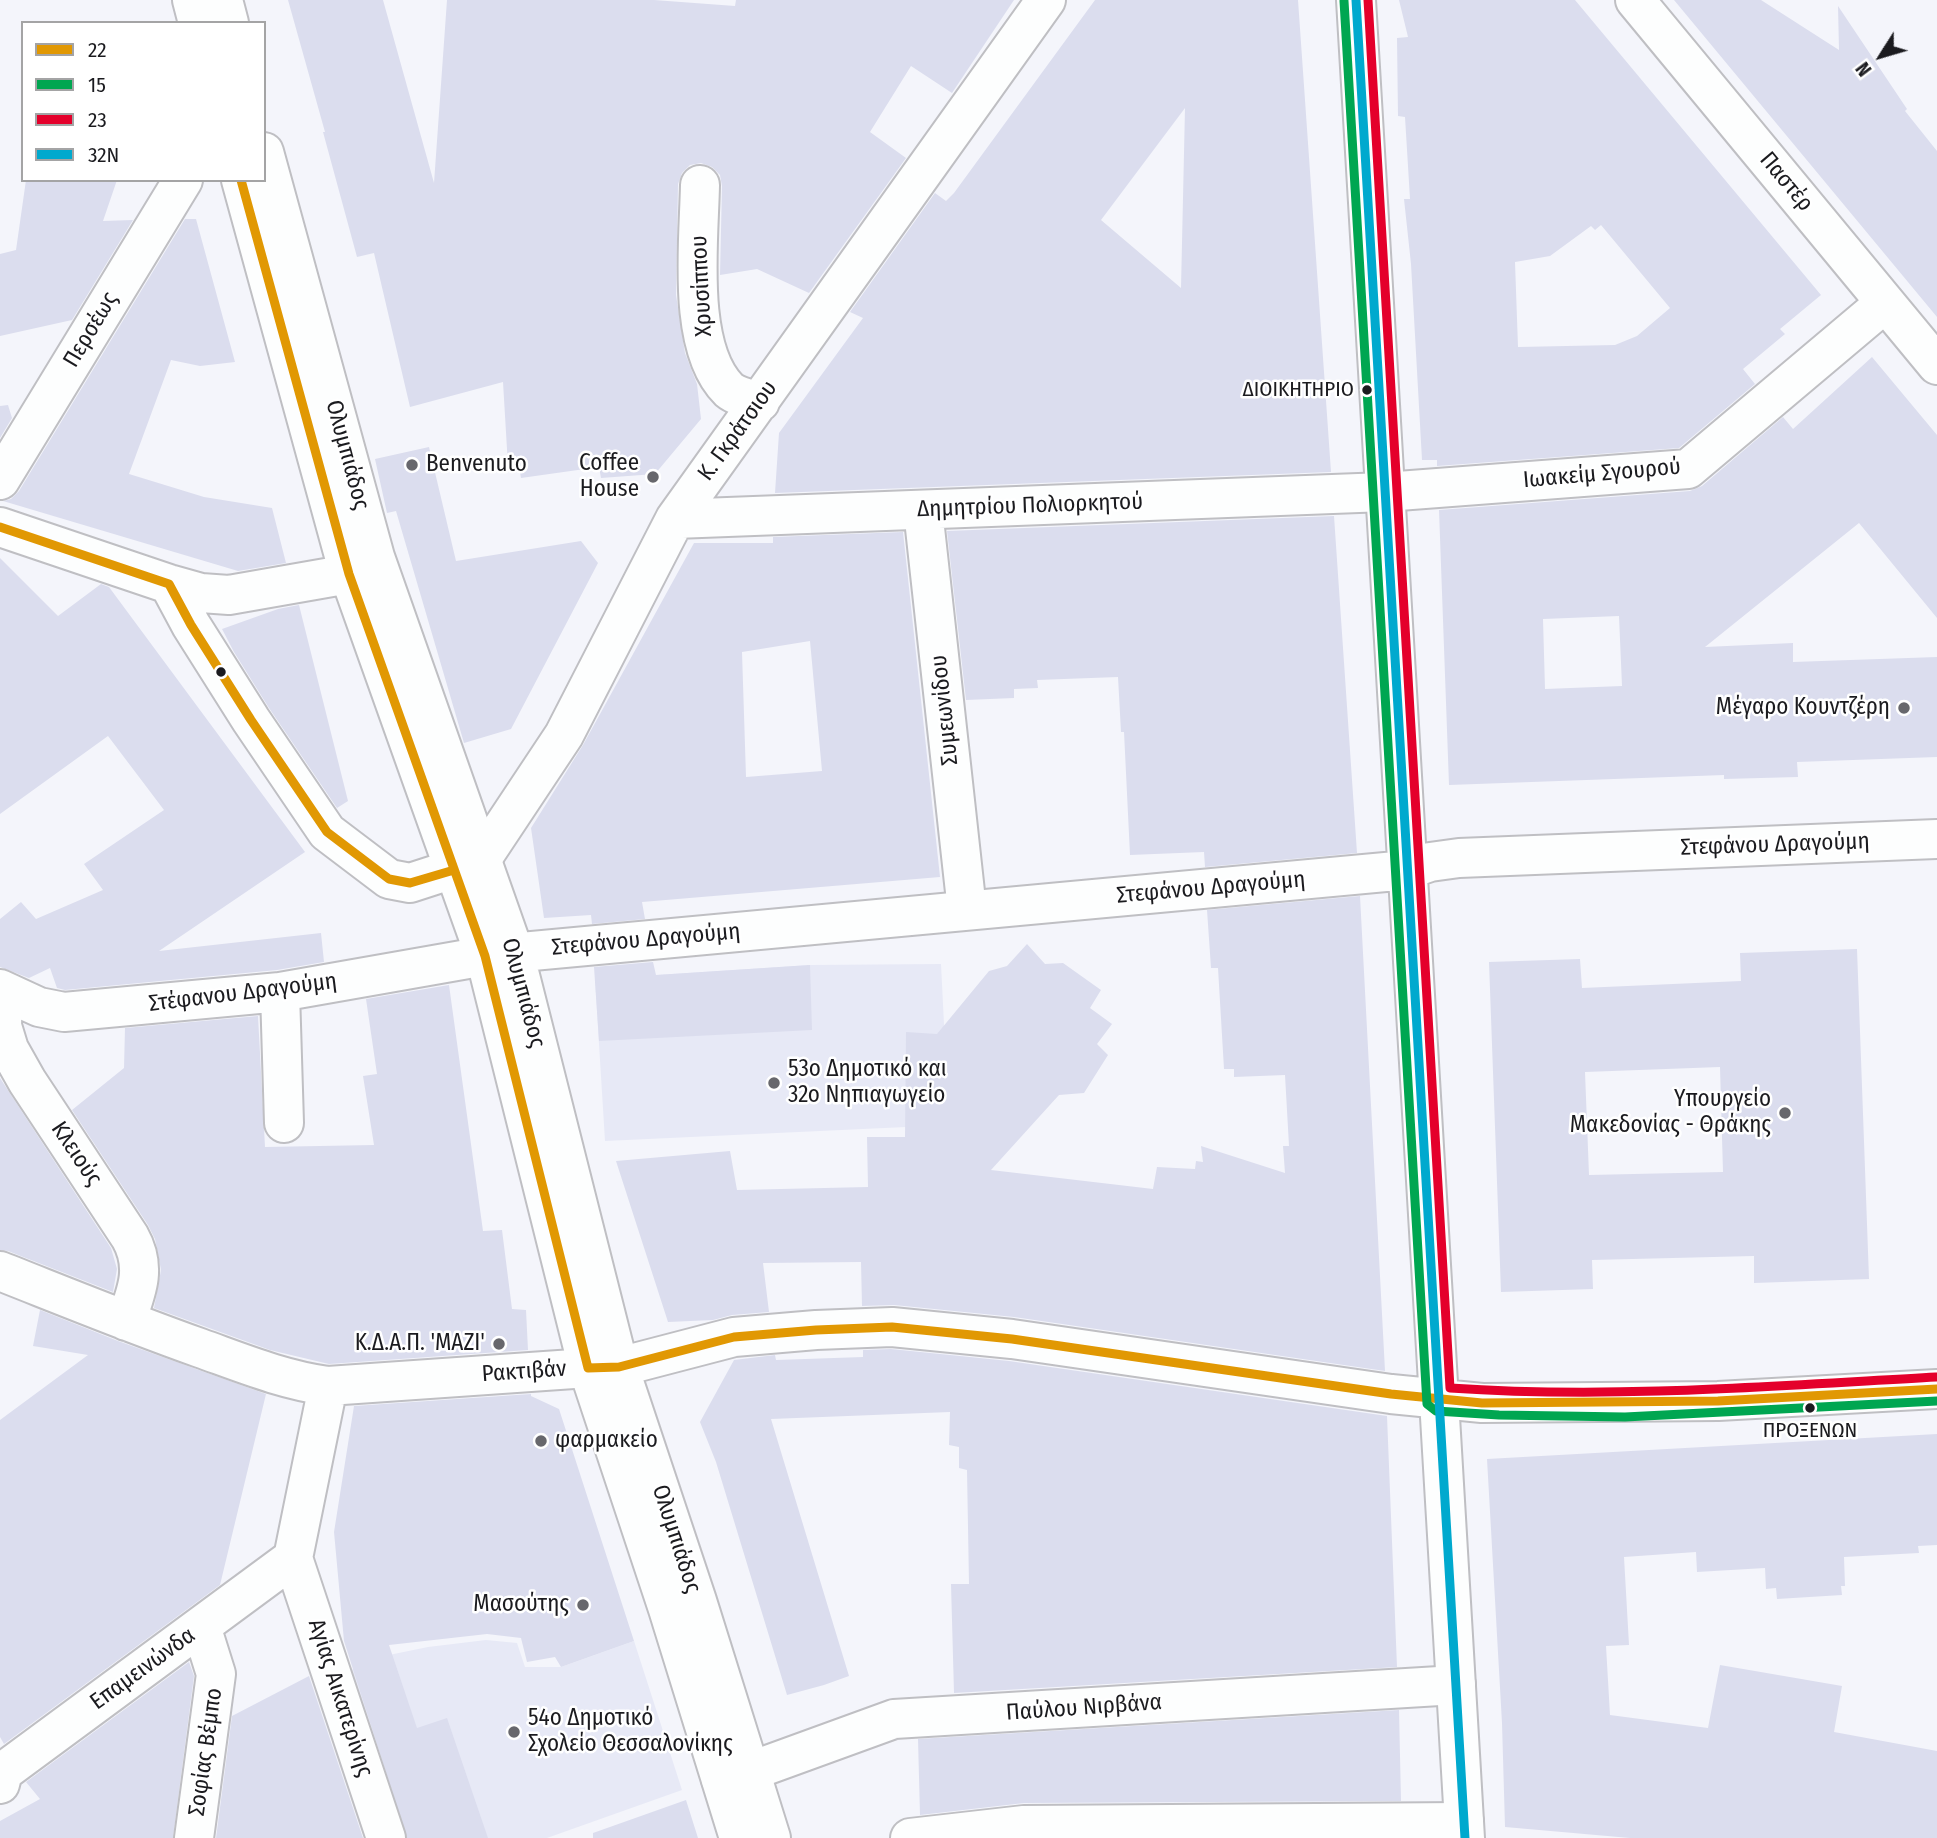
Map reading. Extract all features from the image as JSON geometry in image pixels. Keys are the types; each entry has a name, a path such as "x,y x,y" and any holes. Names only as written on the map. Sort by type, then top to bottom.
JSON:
{"street":[{"path":"192,0 197,21"},
{"path":"223,0 228,21"},
{"name":"Κ. Γκράτσιου","path":"468,865 564,735 675,519 1046,0"},
{"path":"910,1838 1024,1825 1465,1830 1356,0"},
{"name":"Παστέρ","path":"1634,0 1937,365"},
{"name":"Ολυμπιάδος","path":"266,159 375,558 468,865 499,954 604,1367 697,1601 736,1775 739,1838"},
{"name":"Περσέως","path":"0,480 182,182"},
{"name":"Ολυμπιάδος","path":"242,182 349,574 468,865"},
{"name":"Χρυσίππου","path":"701,185 698,279 704,342 712,368 731,392 760,402"},
{"name":"Ιωακείμ Σγουρού","path":"1385,492 1688,469 1885,303"},
{"name":"Δημητρίου Πολιορκητού","path":"675,519 1385,492"},
{"name":"Συμεωνίδου","path":"923,510 967,910"},
{"path":"0,527 201,593 229,595 349,574"},
{"path":"169,584 191,625 251,720 327,832 389,879 410,883 468,865"},
{"name":"Στεφάνου Δραγούμη","path":"499,954 1407,870 1430,862 1459,858 1937,839"},
{"name":"Στέφανου Δραγούμη","path":"2,990 40,1007 64,1012 280,992 499,954"},
{"name":"Κλειούς","path":"2,990 2,1026 9,1049 138,1251 140,1279 126,1321"},
{"path":"280,992 284,1123"},
{"name":"Ρακτιβάν","path":"0,1271 261,1370 328,1386 604,1367 734,1337 816,1330 892,1328 1012,1339 1438,1399 1493,1404 1718,1401 1937,1389"},
{"path":"293,1558 328,1386"},
{"name":"Επαμεινώνδα","path":"1,1774 293,1558"},
{"name":"Αγίας Αικατερίνης","path":"293,1558 386,1838"},
{"name":"Σοφίας Βέμπο","path":"194,1838 216,1674 201,1626"},
{"name":"Παύλου Νιρβάνα","path":"736,1775 894,1719 1456,1685"},
{"name":"Ολυμπιάδος","path":"736,1775 771,1838"}],"shaded area":[{"name":"53ο Δημοτικό και 32ο Νηπιαγωγείο","path":"941,964 949,1125 605,1141 595,979 810,965"},
{"name":"54ο Δημοτικό Σχολείο Θεσσαλονίκης","path":"486,1640 517,1643 525,1667 561,1667 634,1641 682,1790 547,1838 401,1838 344,1673 384,1656"}],"building":[{"path":"288,0 383,0 434,183 447,0 654,0 735,6 736,0 1014,0 952,93 911,66 870,132 906,158 809,293 757,269 720,275 720,175 712,167 701,163 690,165 682,173 678,184 676,295 685,353 697,384 701,419 655,474 601,478 599,467 521,478 519,467 508,466 503,382 410,407 374,253 357,257"},
{"path":"1095,0 1298,0 1331,472 775,493 779,433 863,318 850,312 935,193 946,201","holes":["1185,108 1181,288 1101,220"]},
{"path":"1399,0 1575,0 1821,295 1780,329 1785,334 1743,369 1755,384 1679,448 1437,466 1437,460 1422,460 1411,264 1404,199 1410,199 1405,117 1398,116 1397,38 1408,37","holes":["1601,225 1670,308 1637,336 1615,345 1518,347 1515,262 1550,256 1591,226 1595,230"]},
{"path":"1674,0 1761,0 1839,50 1838,6 1907,109 1905,111 1937,151 1937,317"},
{"path":"26,182 116,182 103,221 133,220 72,320 0,336 0,254 16,250"},
{"path":"185,219 196,219 235,362 200,366 171,360 129,474 204,497 272,508 286,563 238,571 3,501 11,499 19,491"},
{"path":"1872,357 1937,435 1937,618 1859,523 1705,647 1793,643 1793,662 1937,657 1937,757 1797,762 1798,777 1724,779 1724,775 1449,785 1439,510 1690,491 1702,486 1783,417 1793,429","holes":["1619,616 1622,686 1545,689 1543,619"]},
{"path":"8,405 12,418 0,438 0,406"},
{"path":"429,447 456,561 581,541 598,563 511,729 464,743 396,511 387,513 375,459"},
{"path":"1334,516 1357,853 1205,867 1204,852 1130,855 1124,732 1121,732 1118,677 1037,680 1038,688 1014,689 1014,698 966,700 947,531"},
{"path":"903,532 940,877 642,902 645,919 592,924 591,915 544,918 531,828 583,745 694,543 773,543 773,537","holes":["810,641 822,771 746,777 742,652"]},
{"path":"0,558 58,616 101,584 109,587 305,852 159,951 321,933 324,962 277,970 65,990 57,988 50,968 29,978 0,967 0,919 21,902 36,919 103,890 84,864 164,810 108,736 0,814"},
{"path":"299,605 348,801 337,808 269,708 222,629 278,609"},
{"path":"1360,896 1385,1371 1014,1317 894,1305 862,1306 861,1262 763,1263 769,1312 732,1315 713,1320 668,1322 616,1161 730,1151 737,1190 868,1187 867,1137 905,1137 906,1032 937,1034 989,971 1007,966 1027,944 1045,964 1063,963 1101,990 1090,1008 1112,1024 1097,1044 1108,1055 1084,1093 1059,1095 991,1170 1153,1189 1157,1167 1195,1169 1196,1161 1203,1162 1201,1146 1285,1173 1283,1146 1289,1146 1285,1075 1234,1077 1234,1069 1224,1069 1218,968 1211,968 1207,910"},
{"path":"1857,949 1869,1279 1754,1283 1754,1256 1592,1260 1593,1289 1501,1292 1489,962 1580,959 1582,988 1741,981 1740,953","holes":["1720,1067 1723,1172 1589,1175 1585,1072"]},
{"path":"653,962 656,975 810,965 812,1030 599,1041 594,967"},
{"path":"449,985 483,1231 502,1230 512,1309 526,1310 528,1350 329,1364 270,1350 154,1308 161,1270 155,1239 72,1110 124,1068 125,1028 258,1016 265,1147 374,1145 363,1076 377,1074 366,999"},
{"path":"0,1078 111,1248 117,1269 113,1292 0,1250"},
{"path":"40,1310 266,1394 220,1585 4,1744 0,1737 0,1420 88,1355 33,1346"},
{"path":"891,1349 1009,1361 1387,1416 1397,1667 954,1693 951,1584 969,1584 967,1470 959,1468 959,1447 949,1445 950,1412 771,1419 849,1676 787,1695 716,1462 700,1422 734,1360 775,1355 776,1360 863,1357 863,1350"},
{"path":"531,1394 559,1409 634,1641 561,1667 555,1657 527,1662 521,1638 487,1634 389,1645 417,1728 447,1718 488,1838 407,1838 344,1641 334,1532 354,1406"},
{"path":"1937,1434 1937,1545 1918,1546 1919,1553 1844,1557 1845,1586 1841,1586 1842,1595 1777,1599 1776,1588 1766,1589 1765,1568 1697,1572 1696,1552 1624,1557 1629,1645 1606,1646 1610,1715 1708,1728 1720,1665 1842,1686 1834,1732 1937,1751 1937,1838 1630,1838 1505,1827 1487,1459"},
{"path":"189,1662 194,1676 173,1838 0,1838 0,1821 40,1799 26,1782"},
{"path":"309,1676 363,1838 216,1838 232,1716"},
{"path":"1399,1710 1401,1801 1024,1803 920,1815 918,1739"},
{"path":"686,1800 698,1838 593,1838 593,1833"}],"transit line":[{"name":"32Ν","path":"1356,0 1465,1838"},
{"name":"23","path":"1368,0 1450,1388 1632,1392 1936,1377"},
{"name":"15","path":"1344,1 1427,1404 1436,1411 1625,1417 1937,1401"},
{"name":"22","path":"242,182 349,574 485,956 588,1368 619,1367 734,1337 892,1327 1012,1339 1391,1394 1482,1403 1718,1401 1937,1389"},
{"name":"22","path":"0,527 169,584 191,625 251,720 327,832 389,879 410,883 454,870"}],"place":[{"name":"ΔΙΟΙΚΗΤΗΡΙΟ","path":"1367,390"},
{"name":"Benvenuto","path":"412,465"},
{"name":"Coffee House","path":"653,477"},
{"name":"Μέγαρο Κουντζέρη","path":"1904,708"},
{"name":"53ο Δημοτικό και 32ο Νηπιαγωγείο","path":"774,1083"},
{"name":"Υπουργείο Μακεδονίας - Θράκης","path":"1785,1113"},
{"name":"Κ.Δ.Α.Π. 'ΜΑΖΙ'","path":"499,1344"},
{"name":"ΠΡΟΞΕΝΩΝ","path":"1810,1408"},
{"name":"φαρμακείο","path":"541,1441"},
{"name":"Μασούτης","path":"583,1605"},
{"name":"54ο Δημοτικό Σχολείο Θεσσαλονίκης","path":"514,1732"}]}
